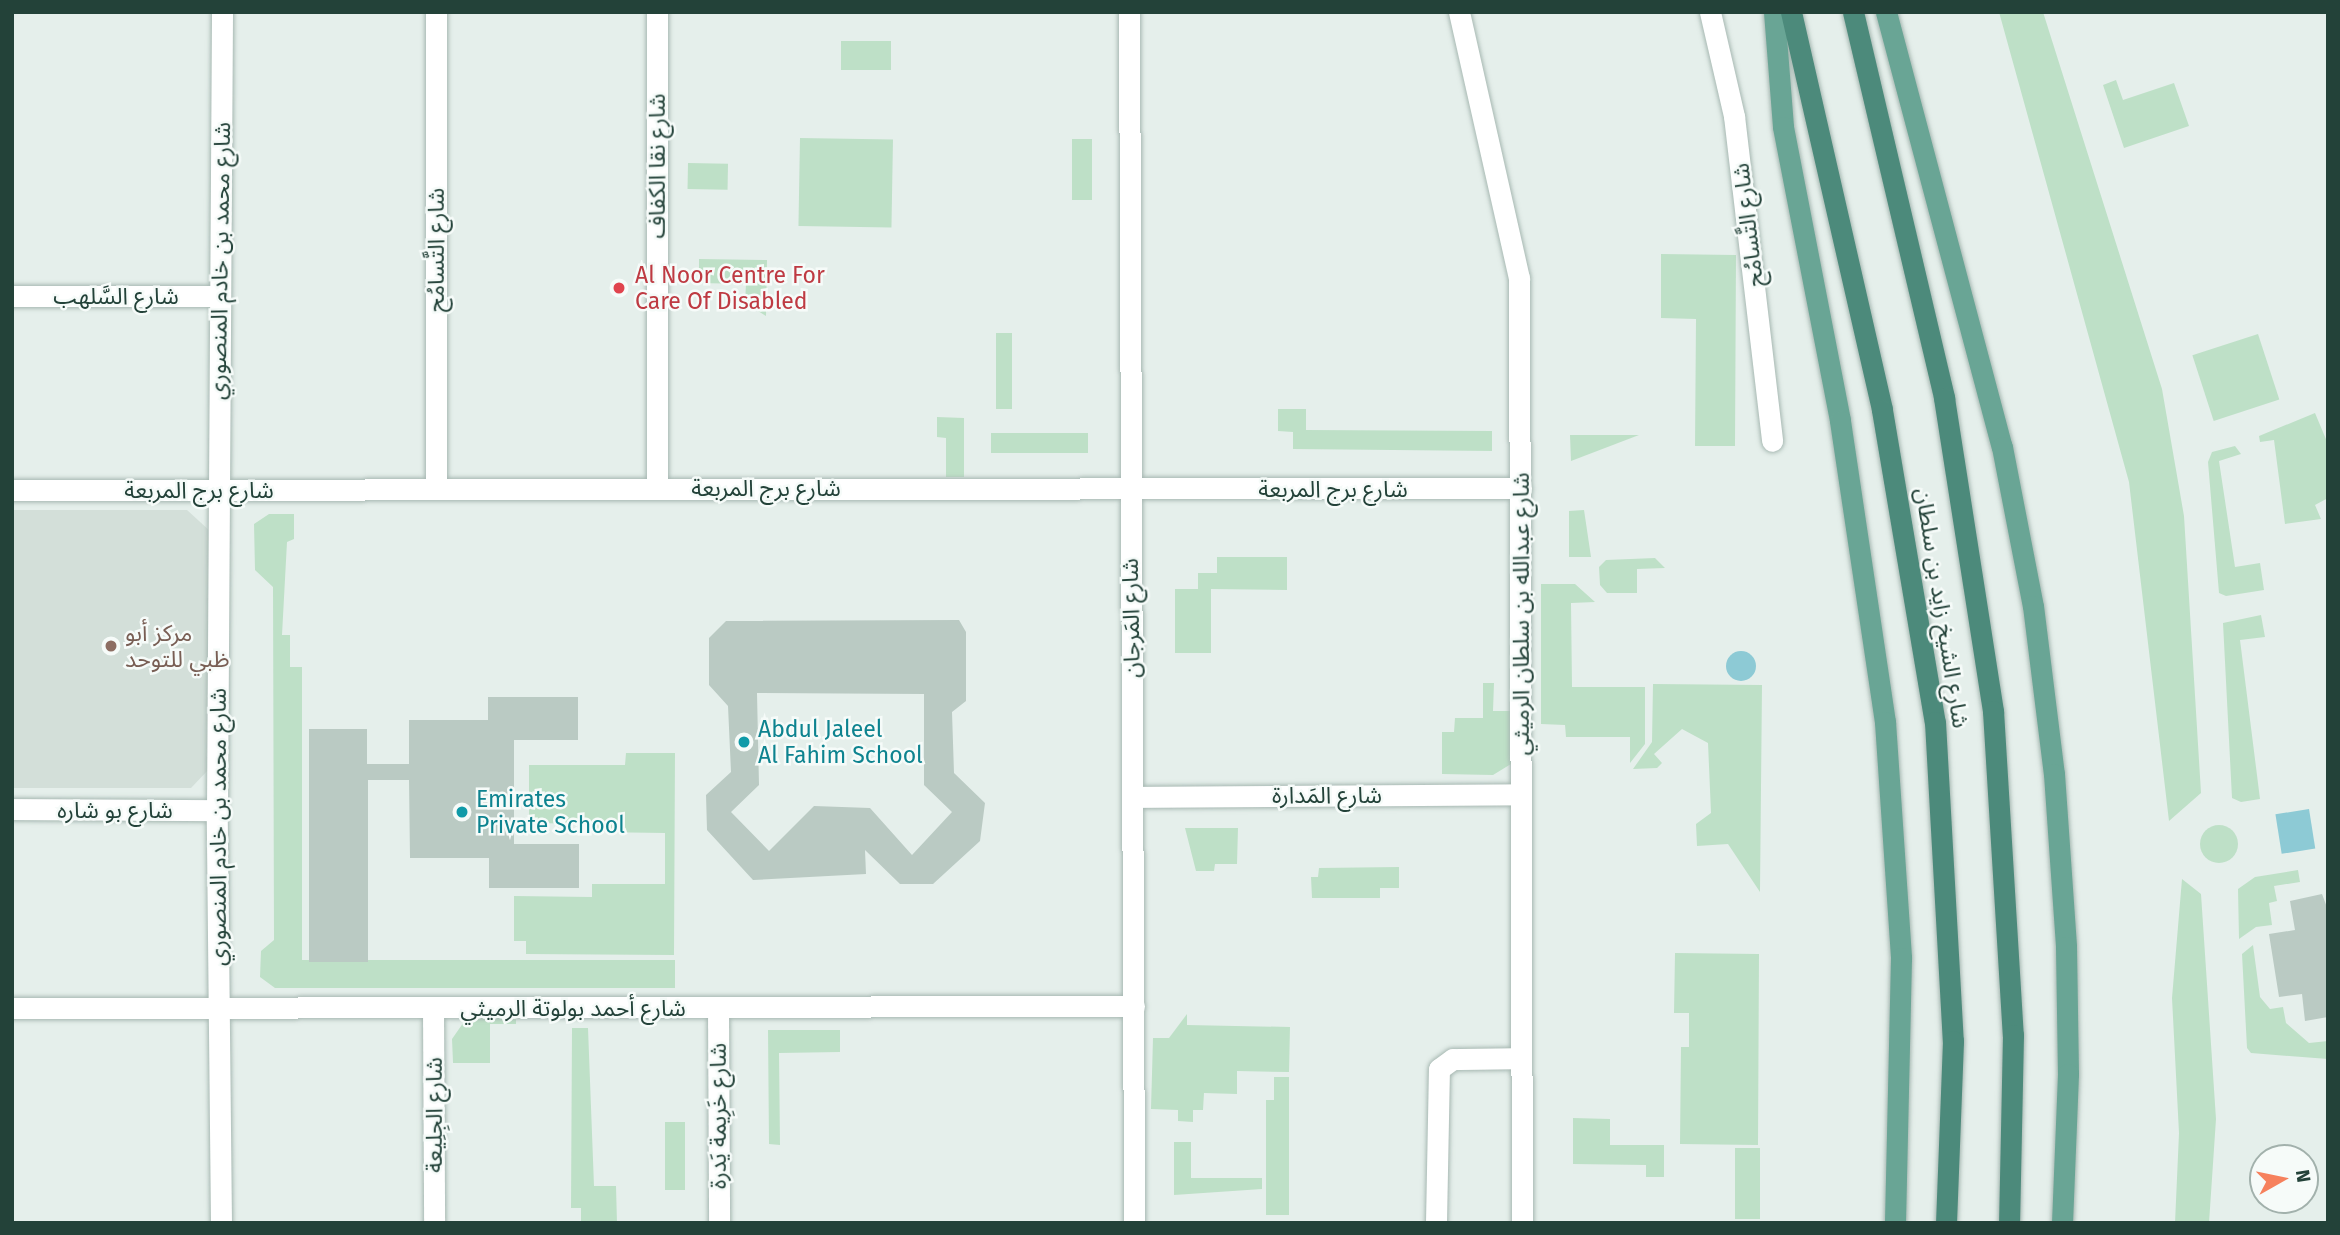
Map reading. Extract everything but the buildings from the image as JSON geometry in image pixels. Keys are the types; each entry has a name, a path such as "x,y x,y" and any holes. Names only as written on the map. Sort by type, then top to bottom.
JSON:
{"highway":[{"name":"شارع الشيخ زايد بن سلطان","path":"1791,12 1882,410 1935,722 1953,1041 1946,1223"},
{"name":"شارع الشيخ زايد بن سلطان","path":"1853,12 1944,398 1993,711 2013,1035 2008,1223"}],"main road":[{"path":"1774,12 1783,127 1840,421 1885,722 1901,958 1895,1223"},
{"path":"1886,12 2002,447 2033,606 2054,774 2066,947 2068,1074 2062,1223"}],"street":[{"name":"شارع محمد بن خادم المنصوري","path":"221,1223 217,810 222,12"},
{"name":"شارع التَّسامُح","path":"436,12 436,488"},
{"name":"شارع نقا الكفاف","path":"657,12 657,488"},
{"name":"شارع المَرجان","path":"1129,12 1134,1223"},
{"name":"شارع عبدالله بن سلطان الرميثي","path":"1459,12 1518,267 1522,1223"},
{"name":"شارع التَّسامُح","path":"1710,12 1734,116 1772,441"},
{"name":"شارع السَّلهب","path":"12,296 220,296"},
{"name":"شارع برج المربعة","path":"12,490 1521,488"},
{"name":"شارع المَدارة","path":"1133,797 1521,794"},
{"name":"شارع بو شاره","path":"12,809 217,810"},
{"name":"شارع أحمد بولوتة الرميثي","path":"12,1008 718,1009 1134,1006"},
{"name":"شارع الجِلِيعة","path":"433,1008 434,1223"},
{"name":"شارع خَرِيمة يَدرة","path":"718,1009 719,1223"},
{"path":"1436,1223 1439,1069 1453,1059 1521,1058"}],"shaded area":[{"name":"مركز أبو ظبي للتوحد","path":"12,510 187,510 210,531 210,768 191,788 12,788"}],"green space":[{"path":"1999,12 2043,12 2162,389 2184,516 2201,793 2169,821 2129,482"},
{"path":"841,41 891,41 891,70 841,70"},
{"path":"2116,80 2123,100 2174,83 2189,126 2124,148 2103,85"},
{"path":"800,138 893,140 891,228 798,226"},
{"path":"1072,139 1092,139 1092,200 1072,200"},
{"path":"688,163 728,164 728,190 688,189"},
{"path":"1661,254 1736,255 1735,446 1695,446 1696,319 1661,318"},
{"path":"699,259 767,260 766,316 745,303 746,284 699,283"},
{"path":"996,333 1012,333 1012,409 996,409"},
{"path":"2258,334 2279,400 2214,421 2192,355"},
{"path":"1278,409 1306,409 1306,430 1492,431 1492,451 1293,449 1293,432 1278,431"},
{"path":"2315,413 2328,444 2328,498 2315,505 2321,519 2285,524 2274,440 2260,442 2259,436"},
{"path":"937,417 964,418 964,477 946,477 946,438 937,437"},
{"path":"991,433 1088,433 1088,453 991,453"},
{"path":"1570,435 1639,435 1571,461"},
{"path":"2235,446 2241,454 2219,461 2235,567 2260,563 2264,590 2226,596 2219,593 2208,462 2212,452"},
{"path":"1584,510 1591,557 1569,557 1569,511"},
{"path":"269,514 294,514 294,539 287,542 282,635 290,635 290,667 302,667 302,960 675,960 675,988 275,988 260,977 261,951 274,940 273,587 255,570 254,524"},
{"path":"1217,557 1287,557 1287,590 1211,589 1211,653 1175,653 1175,589 1198,589 1198,573 1217,573"},
{"path":"1655,558 1665,568 1637,569 1637,593 1607,593 1600,585 1599,567 1606,560"},
{"path":"1541,584 1575,584 1595,602 1571,603 1572,687 1645,687 1645,744 1630,763 1630,737 1566,737 1565,725 1541,724"},
{"path":"2261,615 2265,637 2240,640 2260,799 2241,802 2232,798 2223,623"},
{"path":"1483,683 1494,683 1493,711 1518,711 1511,764 1493,775 1442,774 1442,732 1454,732 1455,718 1483,718"},
{"path":"1653,684 1762,685 1760,892 1728,844 1697,846 1696,824 1711,813 1708,743 1682,729 1654,754 1662,763 1657,768 1633,769 1652,742"},
{"path":"626,753 675,753 674,955 526,954 526,941 514,941 514,896 592,897 592,884 665,884 665,833 595,832 594,824 529,823 529,765 625,765"},
{"path":"2219,825 2233,830 2238,844 2233,858 2219,863 2205,858 2200,844 2205,830"},
{"path":"1185,828 1238,828 1237,864 1215,864 1214,871 1196,871"},
{"path":"1399,867 1399,888 1380,888 1380,898 1312,898 1311,877 1318,877 1319,868"},
{"path":"2298,870 2300,882 2274,886 2277,901 2269,903 2272,925 2256,927 2239,939 2238,889 2255,877"},
{"path":"2182,879 2201,894 2216,1119 2209,1223 2175,1223 2179,1133 2172,998"},
{"path":"2253,945 2260,997 2270,1009 2283,1007 2286,1023 2309,1043 2328,1041 2328,1059 2251,1053 2247,1048 2242,954"},
{"path":"1675,953 1759,954 1758,1145 1680,1144 1681,1047 1689,1047 1689,1013 1674,1013"},
{"path":"1187,1014 1187,1025 1290,1027 1289,1072 1237,1071 1237,1094 1204,1093 1203,1110 1193,1110 1193,1122 1178,1121 1178,1110 1151,1109 1153,1038 1169,1038"},
{"path":"468,1016 516,1016 516,1024 490,1024 490,1063 453,1063 452,1039"},
{"path":"572,1028 588,1028 594,1186 616,1186 617,1223 581,1223 581,1208 571,1208"},
{"path":"768,1030 840,1030 840,1052 779,1053 780,1145 769,1144"},
{"path":"1274,1077 1289,1077 1289,1215 1266,1215 1266,1100 1274,1100"},
{"path":"1573,1118 1610,1119 1610,1145 1664,1145 1664,1177 1646,1177 1646,1165 1573,1164"},
{"path":"665,1122 685,1122 685,1190 665,1190"},
{"path":"1174,1142 1191,1142 1191,1178 1262,1178 1262,1189 1174,1195"},
{"path":"1735,1148 1760,1148 1760,1219 1735,1219"}],"water":[{"path":"1741,651 1747,652 1755,660 1755,672 1747,680 1741,681 1735,680 1727,672 1726,666 1727,660 1735,652"},
{"path":"2309,809 2315,849 2282,854 2275,814"}],"place":[{"name":"Al Noor Centre For Care Of Disabled","path":"619,288"},
{"name":"مركز أبو ظبي للتوحد","path":"111,646"},
{"name":"Abdul Jaleel Al Fahim School","path":"744,742"},
{"name":"Emirates Private School","path":"462,812"}]}
